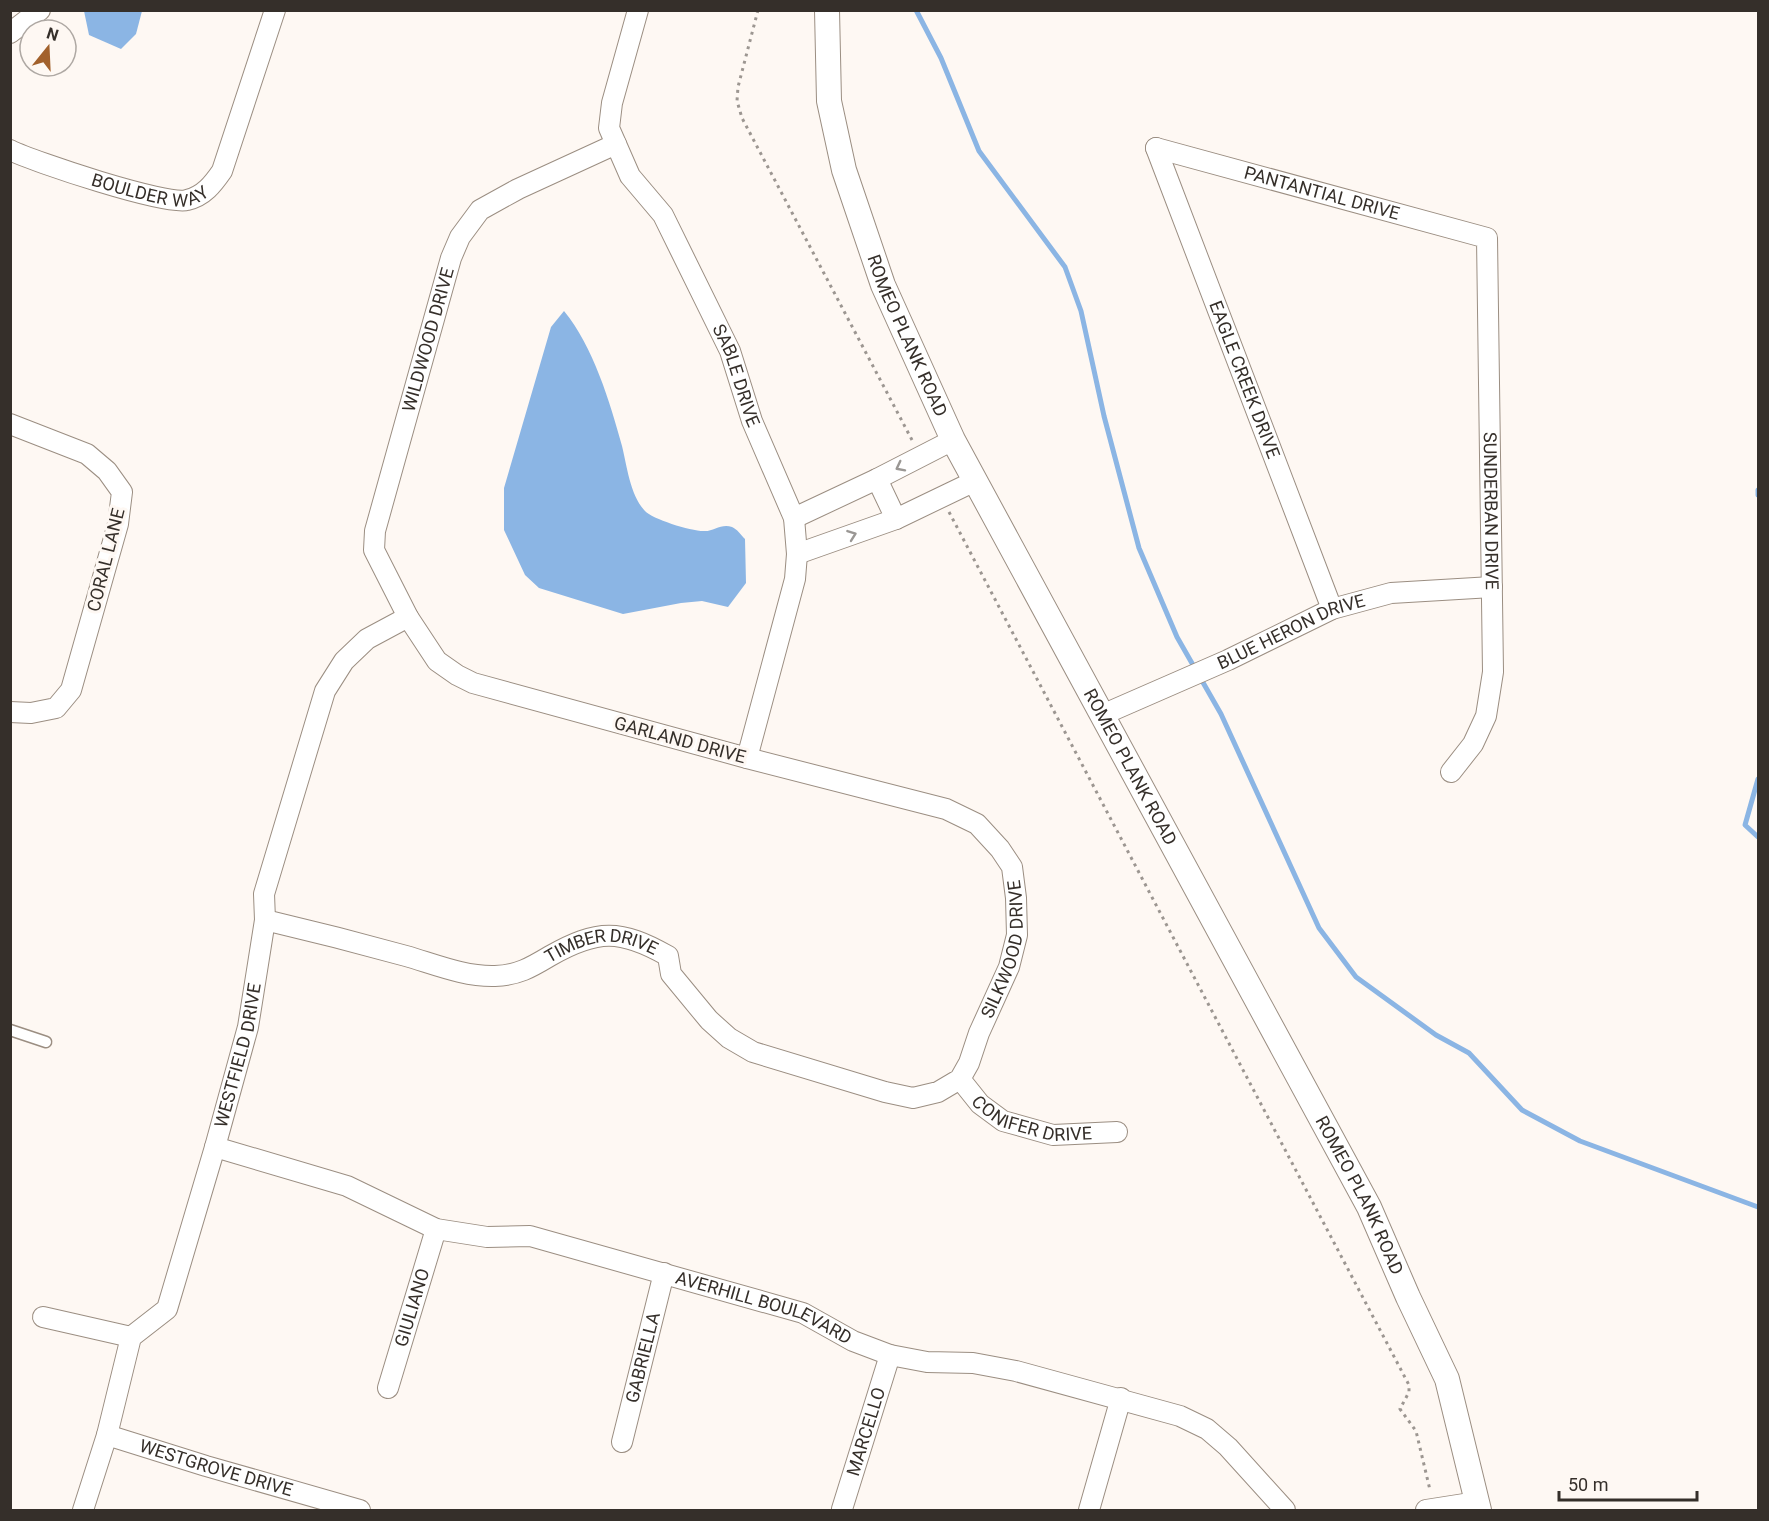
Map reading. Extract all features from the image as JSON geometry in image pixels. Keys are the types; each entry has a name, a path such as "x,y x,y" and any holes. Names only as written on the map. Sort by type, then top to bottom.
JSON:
{"street":[{"path":"10,33 40,10"},
{"name":"BOULDER WAY","path":"10,150 79,175 153,196 186,201 209,189 222,171 275,10"},
{"name":"SABLE DRIVE","path":"638,10 612,103 609,128 630,176 663,215 730,351 752,421 794,518 797,554 795,579 747,758"},
{"name":"ROMEO PLANK ROAD","path":"827,10 829,101 844,170 883,285 952,440 1369,1207 1408,1298 1447,1379 1478,1506"},
{"name":"WILDWOOD DRIVE","path":"408,617 374,550 375,531 460,237 480,210 518,189 616,144"},
{"name":"PANTANTIAL DRIVE","path":"1156,148 1487,238"},
{"name":"EAGLE CREEK DRIVE","path":"1156,148 1332,609"},
{"name":"SUNDERBAN DRIVE","path":"1451,772 1473,744 1486,716 1493,672 1487,238"},
{"name":"CORAL LANE","path":"10,424 87,454 107,471 122,492 118,524 71,690 56,708 31,713 10,712"},
{"path":"794,518 878,479 952,440"},
{"path":"878,479 896,519"},
{"path":"797,554 896,519 975,481"},
{"name":"BLUE HERON DRIVE","path":"1102,715 1228,660 1332,609 1391,593 1492,587"},
{"name":"GARLAND DRIVE","path":"408,617 437,661 473,683 747,758 946,809 977,824"},
{"name":"WESTFIELD DRIVE","path":"131,1337 167,1309 248,1027 265,920 264,894 325,691 344,660 367,639 408,617"},
{"name":"SILKWOOD DRIVE","path":"960,1079 969,1063 979,1034 1009,967 1017,935 1012,867 1000,849 977,824"},
{"name":"TIMBER DRIVE","path":"265,920 318,932 466,973 494,976 520,974 559,951 592,937 617,935 645,942 668,956 671,974 709,1020 729,1038 753,1052 885,1092 913,1098 938,1092 960,1079"},
{"name":"CONIFER DRIVE","path":"960,1079 980,1104 1003,1121 1053,1135 1116,1132"},
{"name":"AVERHILL BOULEVARD","path":"215,1147 347,1186 436,1228 487,1237 530,1236 803,1313 853,1341 890,1355 927,1362 984,1365 1016,1371 1180,1416 1207,1429 1228,1447 1285,1510"},
{"name":"GIULIANO","path":"387,1388 436,1228"},
{"name":"GABRIELLA","path":"622,1442 664,1273"},
{"path":"43,1317 131,1337 107,1435 83,1510"},
{"name":"MARCELLO","path":"842,1509 890,1355"},
{"path":"1089,1510 1121,1398"},
{"name":"WESTGROVE DRIVE","path":"107,1435 360,1510"},
{"path":"1430,1510 1478,1506"}],"lane":[{"path":"10,1030 46,1042"}],"path":[{"path":"758,10 738,87 737,101 742,118 921,457"},
{"path":"941,496 1409,1385 1409,1392 1400,1409 1416,1431 1430,1510"}],"water":[{"path":"84,10 142,11 136,34 121,49 89,35"},
{"path":"564,311 592,357 617,429 632,489 645,511 664,521 692,529 708,531 725,526 732,527 745,539 746,583 728,607 702,601 623,614 539,588 525,575 504,530 504,488 551,327"}],"waterway":[{"path":"916,10 941,58 979,151 1065,267 1081,311 1104,416 1139,548 1177,637 1221,714 1319,928 1356,977 1436,1035 1469,1053 1522,1110 1580,1141 1758,1207"},
{"path":"1758,490 1758,495"},
{"path":"1758,779 1745,825 1758,837"}]}
